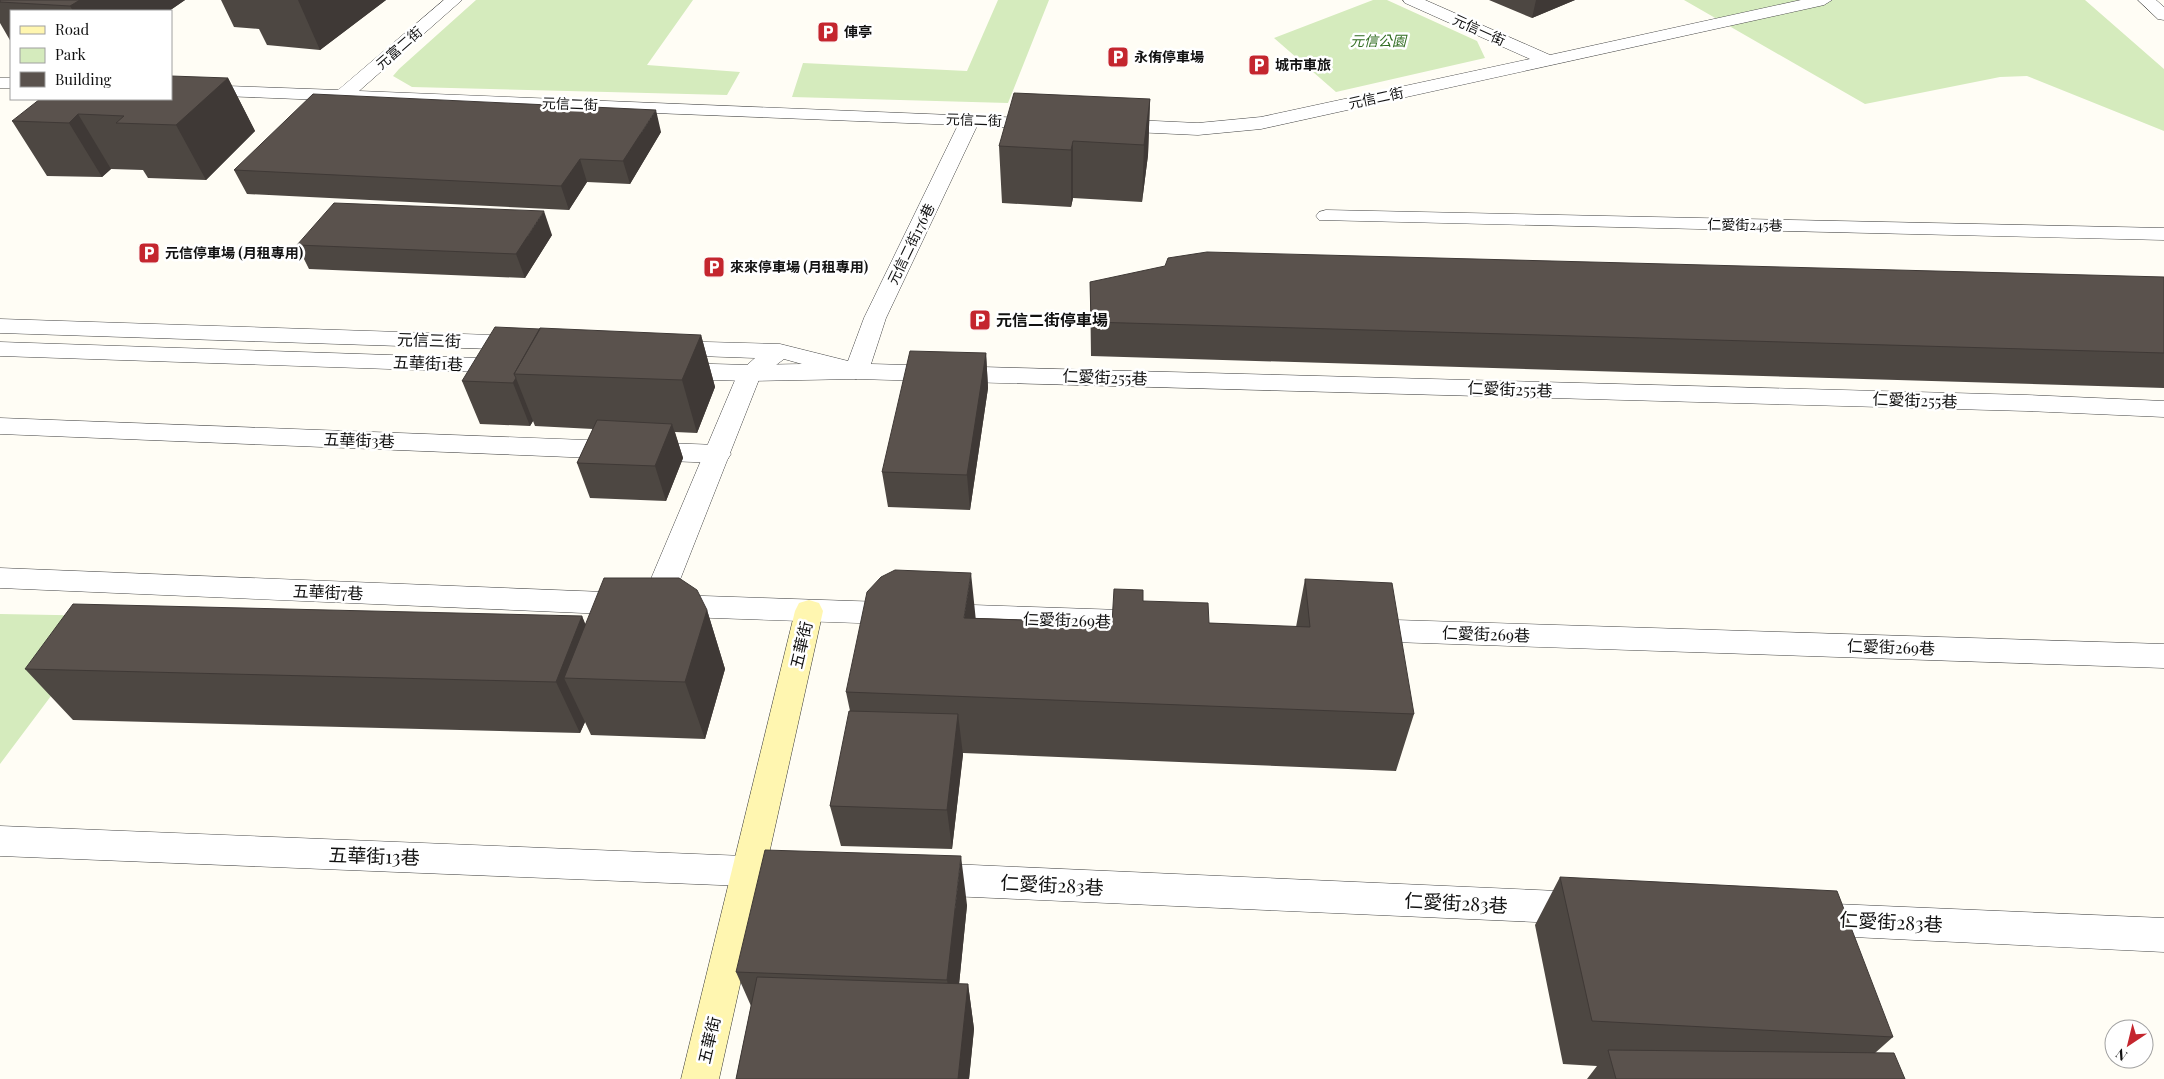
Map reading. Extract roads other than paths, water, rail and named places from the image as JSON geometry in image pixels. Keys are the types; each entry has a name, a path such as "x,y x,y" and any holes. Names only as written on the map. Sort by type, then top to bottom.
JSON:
{"street":[{"name":"元富二街","path":"343,95 454,0"},
{"name":"元信一街","path":"1411,0 1547,60"},
{"name":"元信二街","path":"1092,125 1198,129 1261,123 1824,0"},
{"path":"2146,0 2164,15"},
{"name":"元信二街","path":"172,89 1063,124"},
{"name":"元信二街176巷","path":"856,370 876,318 970,120"},
{"name":"仁愛街245巷","path":"1326,216 2164,234"},
{"name":"元信三街","path":"0,326 542,343"},
{"path":"651,347 780,351 856,370"},
{"name":"五華街1巷","path":"0,349 533,366"},
{"path":"655,605 750,374 780,351"},
{"path":"652,370 750,374 856,370"},
{"name":"仁愛街255巷","path":"856,370 2027,403 2164,409"},
{"name":"五華街3巷","path":"0,426 718,454"},
{"name":"五華街7巷","path":"0,578 655,605"},
{"name":"五華街","path":"655,605 809,611 700,1079"},
{"name":"仁愛街269巷","path":"809,611 1177,623"},
{"name":"仁愛街269巷","path":"1337,629 2164,656"},
{"name":"五華街13巷","path":"0,840 749,871"},
{"path":"749,871 798,873"},
{"name":"仁愛街283巷","path":"898,878 1616,910"},
{"name":"仁愛街283巷","path":"1775,917 2164,935"}],"place":[{"name":"俥亭","path":"828,32"},
{"name":"永侑停車場","path":"1118,57"},
{"name":"城市車旅","path":"1259,65"},
{"name":"元信停車場 (月租專用)","path":"149,253"},
{"name":"來來停車場 (月租專用)","path":"714,267"},
{"name":"元信二街停車場","path":"980,320"}],"park label":[{"name":"元信公園","path":"1378,41"}]}
